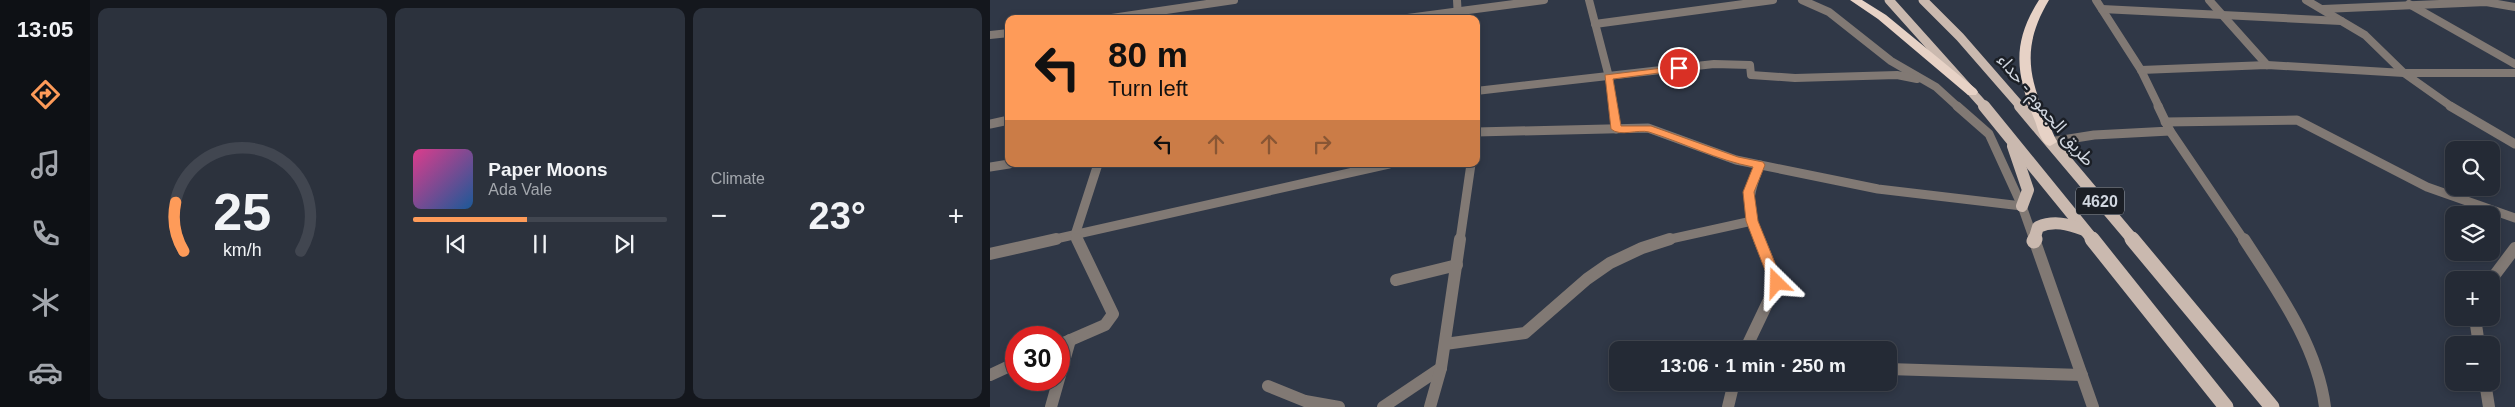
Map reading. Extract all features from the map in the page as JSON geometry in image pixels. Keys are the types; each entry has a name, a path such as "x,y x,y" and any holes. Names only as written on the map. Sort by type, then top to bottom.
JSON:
{"highway":[{"path":"1856,0 1882,17 1972,92"},
{"path":"2044,0 2031,17 2025,35 2025,71 2027,86 2050,142"}],"main road":[{"name":"4620","path":"1889,0 2009,134 2226,407"},
{"name":"طريق الجموم - حداء","path":"1923,0 1960,37 2272,407"},
{"path":"2009,134 2028,190 2022,206"},
{"path":"2034,240 2038,227 2046,223 2063,223 2086,231"}],"street":[{"path":"1132,15 1234,0"},
{"path":"1457,0 1458,15 1544,0"},
{"path":"1589,0 1609,77 1616,129"},
{"path":"1595,24 1773,0"},
{"path":"1802,0 1829,12 1891,61 1936,87 1988,134 2022,206 2093,407"},
{"path":"2096,0 2141,70 2168,126 2249,248 2309,348 2322,379 2327,399 2326,407"},
{"path":"2209,0 2219,14 2267,65"},
{"path":"2306,0 2365,35 2404,73 2435,97 2515,144"},
{"path":"2323,9 2442,1 2486,2 2515,7"},
{"path":"2408,4 2515,64"},
{"path":"1172,9 1173,15"},
{"path":"2102,9 2342,21"},
{"path":"990,35 1005,33"},
{"path":"1480,91 1714,64 1750,65 1751,75 1795,78 1897,75 1922,80"},
{"path":"2141,70 2267,65 2404,73 2515,72"},
{"path":"2050,142 2168,126 2297,120 2427,187 2515,218"},
{"path":"990,124 1005,121"},
{"path":"1480,132 1648,128 1736,160 1878,189 2022,206"},
{"path":"990,167 1005,165"},
{"path":"1749,341 1777,283 1752,221 1748,192 1760,165"},
{"path":"1070,340 1106,325 1112,314 1075,235 1097,167"},
{"path":"990,254 1376,167"},
{"path":"1430,407 1441,368 1471,167"},
{"path":"1444,344 1515,336 1525,333 1583,281 1611,262 1668,240 1752,221"},
{"path":"2500,272 2511,262 2515,248"},
{"path":"1396,280 1457,266"},
{"path":"990,375 1005,368"},
{"path":"1384,407 1441,368"},
{"path":"1897,368 2082,375"},
{"path":"1268,386 1305,401 1340,407"},
{"path":"1051,407 1054,391"},
{"path":"1728,407 1732,391"},
{"path":"2486,391 2488,407"}],"route":[{"path":"1679,68 1609,77 1616,129 1648,128 1736,160 1760,165 1748,192 1752,221 1777,283"}]}
